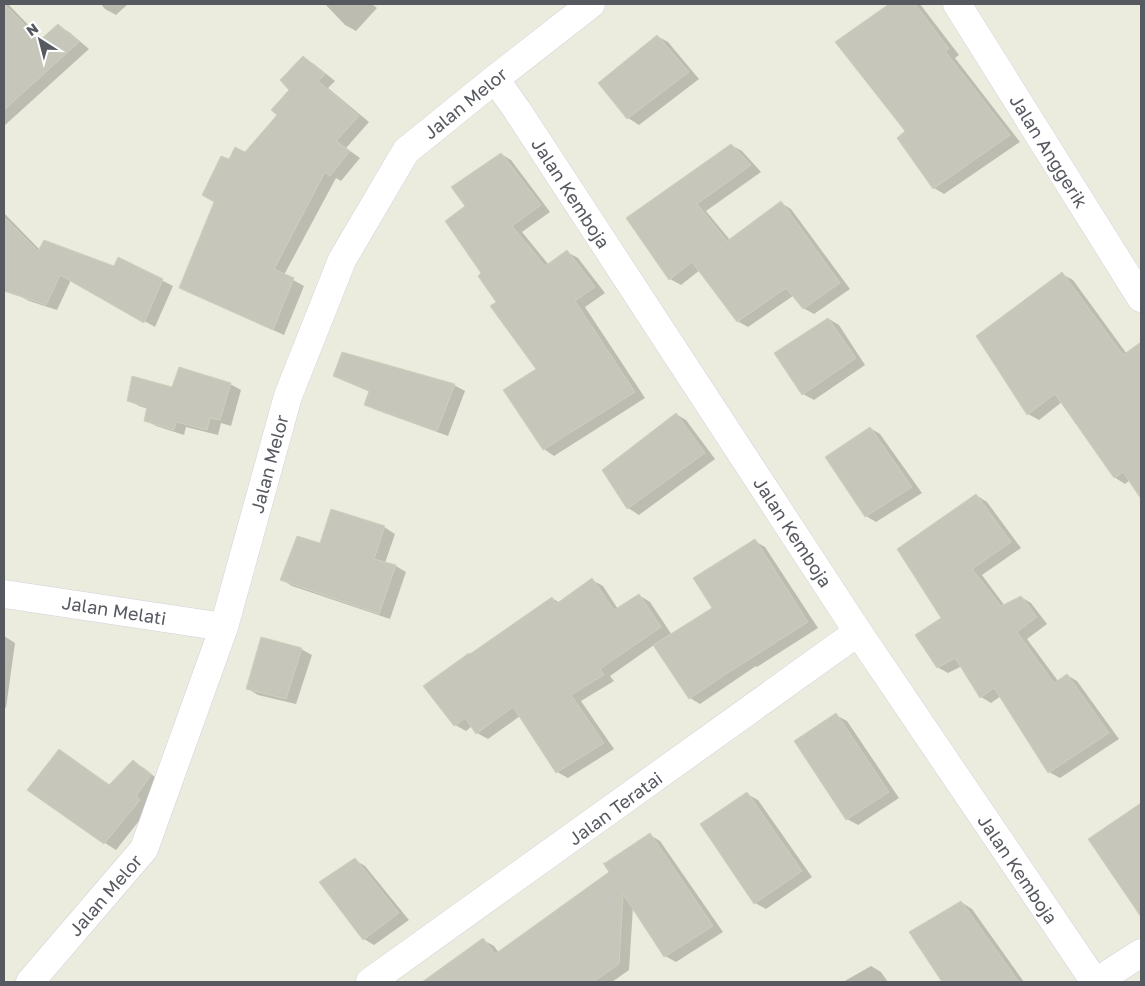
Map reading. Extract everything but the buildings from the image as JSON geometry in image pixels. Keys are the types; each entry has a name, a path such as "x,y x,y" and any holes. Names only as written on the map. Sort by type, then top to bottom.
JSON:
{"street":[{"name":"Jalan Melor","path":"30,982 144,848 224,627 288,396 342,260 406,151 591,4"},
{"name":"Jalan Anggerik","path":"958,4 1141,298"},
{"name":"Jalan Kemboja","path":"495,79 858,632 1096,982"},
{"name":"Jalan Melati","path":"4,594 224,627"},
{"name":"Jalan Teratai","path":"370,982 858,632"},
{"path":"1096,982 1141,953"}]}
